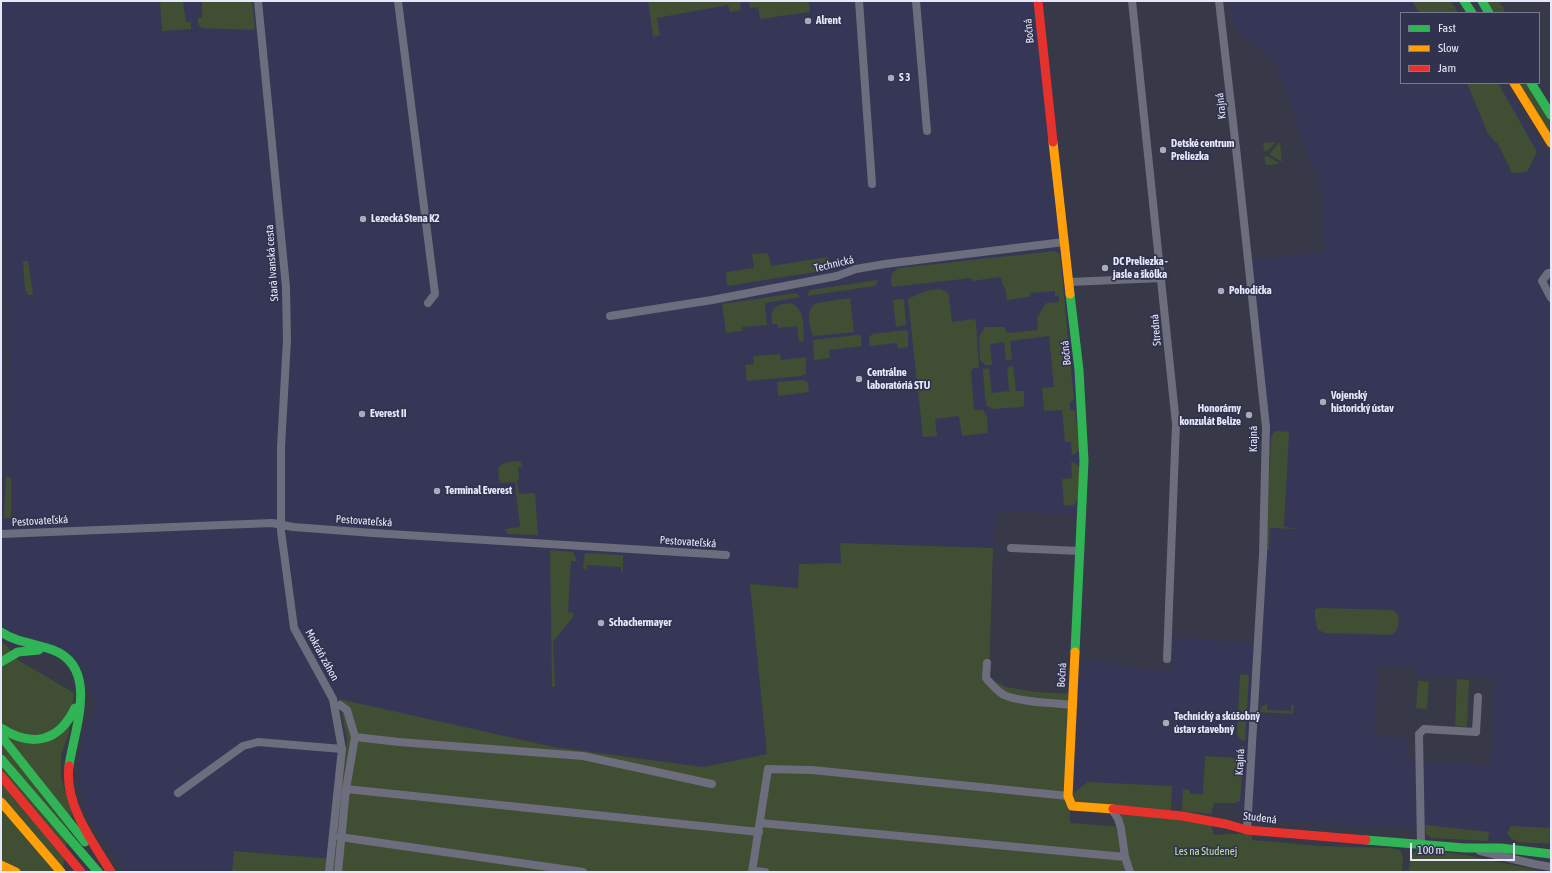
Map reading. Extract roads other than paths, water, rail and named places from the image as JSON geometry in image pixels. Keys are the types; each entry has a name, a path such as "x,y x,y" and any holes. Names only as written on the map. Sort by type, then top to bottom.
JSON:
{"main road":[{"name":"Bočná","path":"1038,1 1064,242 1077,346 1084,461 1068,796 1072,806"},
{"path":"1464,1 1471,12"},
{"path":"1482,1 1488,12"},
{"path":"1515,84 1551,143"},
{"path":"1532,84 1551,115"},
{"path":"4,634 14,640 49,648 64,656 78,674 81,684 69,759 70,786 79,814 110,872"},
{"path":"1,662 11,655 22,651 33,650 48,653 62,661 70,670 80,696 69,722 58,732 49,737 37,740 22,739 1,728"},
{"path":"1,736 110,872"},
{"path":"1,758 98,872"},
{"path":"1,776 82,872"},
{"path":"1,802 61,872"},
{"name":"Studená","path":"1072,806 1186,816 1222,822 1247,830 1465,848 1501,848 1551,854"}],"street":[{"name":"Stará Ivanská cesta","path":"258,1 286,287 287,340 281,447 280,523"},
{"path":"398,1 435,294 428,303"},
{"path":"859,1 872,184"},
{"path":"916,1 927,131"},
{"name":"Stredná","path":"1132,1 1176,424 1167,659"},
{"name":"Krajná","path":"1219,1 1266,427 1263,554 1247,830"},
{"name":"Technická","path":"610,316 712,300 837,276 856,270 885,264 1064,242"},
{"path":"1551,273 1548,273 1542,281 1551,298"},
{"path":"1069,282 1162,278"},
{"name":"Pestovateľská","path":"1,534 280,523 293,527 373,534 726,555"},
{"name":"Mokráň záhon","path":"280,523 294,628 333,699 342,749 329,872"},
{"path":"1011,548 1080,552"},
{"name":"Bočná","path":"987,663 986,678 994,688 1005,696 1030,701 1072,705"},
{"path":"1421,844 1419,734 1424,729 1476,732 1478,697"},
{"path":"338,872 340,837 346,789 356,737 347,710 340,705"},
{"path":"356,737 399,742 583,756 712,784"},
{"path":"178,793 243,746 258,742 342,749"},
{"path":"765,872 752,871 760,828 768,769 812,770 1068,796"},
{"path":"346,789 760,828 1125,857"},
{"path":"1112,809 1121,828 1125,857 1130,872"},
{"path":"340,837 583,872"},
{"name":"Studená","path":"1465,848 1551,867"}],"place":[{"name":"Alrent","path":"808,21"},
{"name":"S 3","path":"891,78"},
{"name":"Detské centrum Preliezka","path":"1163,150"},
{"name":"Lezecká Stena K2","path":"363,219"},
{"name":"DC Preliezka - jasle a škôlka","path":"1105,268"},
{"name":"Pohodička","path":"1221,291"},
{"name":"Centrálne laboratóriá STU","path":"859,379"},
{"name":"Vojenský historický ústav","path":"1323,402"},
{"name":"Everest II","path":"362,414"},
{"name":"Honorárny konzulát Belize","path":"1249,415"},
{"name":"Terminal Everest","path":"437,491"},
{"name":"Schachermayer","path":"601,623"},
{"name":"Technický a skúšobný ústav stavebný","path":"1166,723"}],"park label":[{"name":"Les na Studenej","path":"1206,852"}]}
